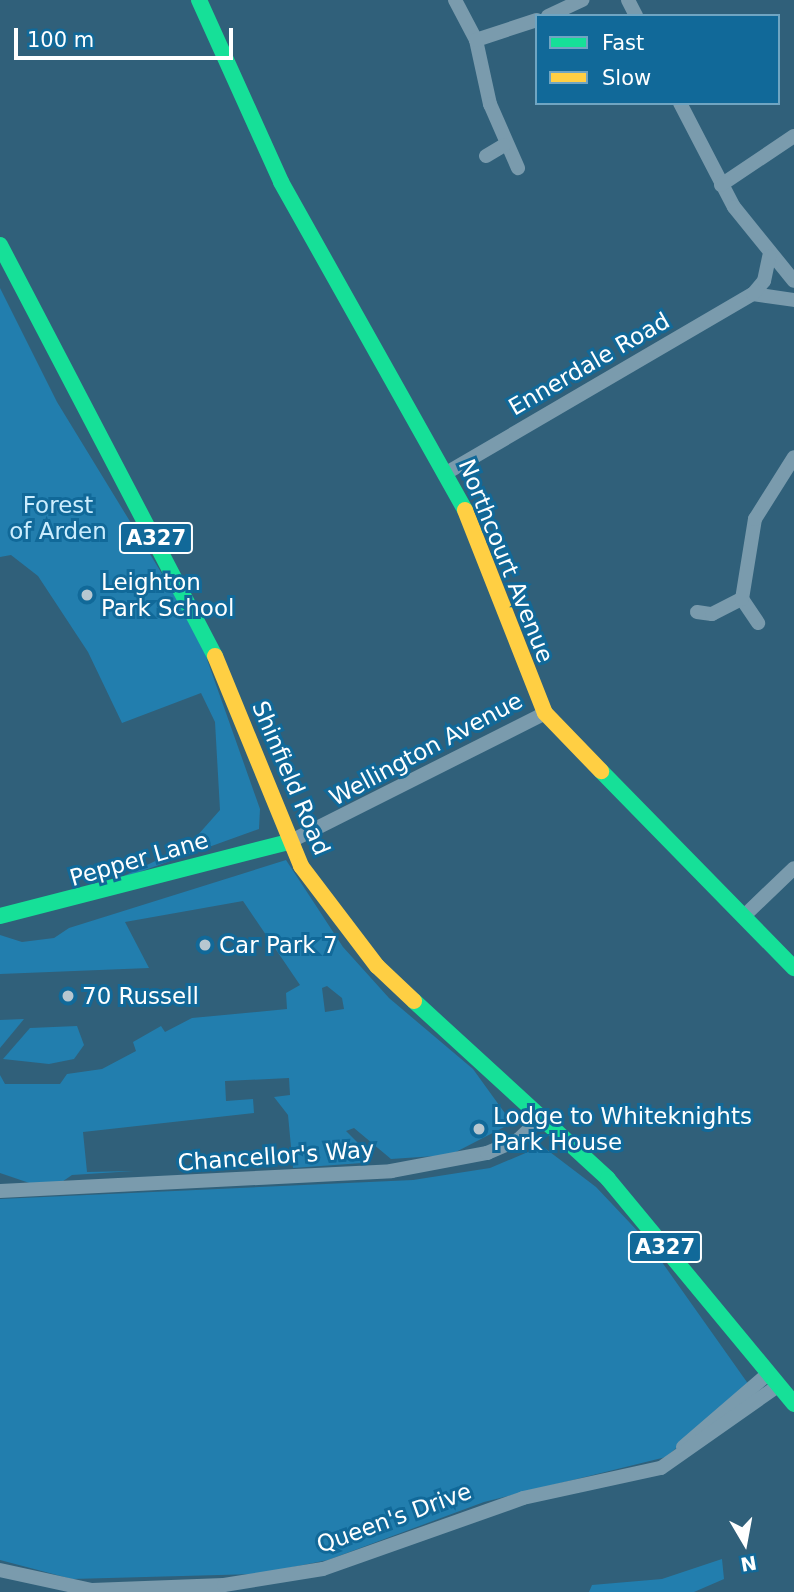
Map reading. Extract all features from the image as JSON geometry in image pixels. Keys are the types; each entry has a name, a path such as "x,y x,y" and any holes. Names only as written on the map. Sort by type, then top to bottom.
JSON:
{"street":[{"name":"Northcourt Avenue","path":"199,0 281,182 448,472 545,713 794,968"},
{"path":"455,0 476,40 505,145 517,169"},
{"path":"552,14 582,0"},
{"path":"476,40 535,21"},
{"path":"681,105 722,185 769,257 794,281"},
{"path":"722,185 794,136"},
{"path":"486,156 505,145"},
{"name":"Shinfield Road","path":"0,245 65,379 204,629 289,842 377,966 608,1179 794,1404"},
{"path":"753,294 764,281 769,257"},
{"name":"Ennerdale Road","path":"448,472 753,294"},
{"path":"753,294 794,300"},
{"path":"758,623 742,599 754,519 794,457"},
{"path":"697,612 712,614 742,599"},
{"name":"Wellington Avenue","path":"289,842 545,713"},
{"name":"Pepper Lane","path":"0,916 289,842"},
{"path":"744,916 794,868"},
{"name":"Chancellor's Way","path":"0,1191 391,1171 487,1153 518,1140 542,1117"},
{"name":"Queen's Drive","path":"0,1570 92,1590 290,1576 354,1560 523,1497 646,1474 673,1459 774,1379"}],"green space":[{"name":"Forest of Arden","path":"0,288 57,402 197,631 260,809 259,829 109,883 189,845 220,810 215,722 201,693 122,723 88,652 38,576 11,555 0,557"},
{"path":"286,860 343,947 389,998 473,1069 512,1123 450,1155 391,1159 354,1128 346,1131 362,1147 362,1163 293,1168 288,1115 274,1097 290,1095 289,1078 225,1081 226,1101 253,1099 254,1113 83,1132 87,1172 134,1171 72,1175 50,1190 0,1173 0,1075 5,1084 60,1084 67,1074 102,1069 136,1051 133,1042 161,1026 165,1032 192,1018 287,1009 286,993 300,985 243,901 125,922 149,968 0,974 0,935 22,942 54,938 69,928","holes":["327,986 342,998 344,1009 325,1012 322,988"]},
{"path":"24,1019 0,1048 0,1020"},
{"path":"77,1026 84,1045 74,1059 49,1064 3,1059 30,1028"},
{"path":"542,1146 596,1187 647,1241 749,1385 666,1457 484,1502 328,1560 258,1574 72,1579 0,1560 0,1199 413,1180 490,1168"},
{"path":"722,1559 724,1579 694,1592 589,1592 592,1585 662,1579"}],"traffic: fast":[{"path":"199,0 281,182 465,510"},
{"path":"0,245 215,656"},
{"path":"601,771 794,968"},
{"path":"0,916 289,842"},
{"path":"414,1001 608,1179 794,1404"}],"traffic: slow":[{"path":"465,510 545,713 601,771"},
{"path":"215,656 301,866 377,966 414,1001"}],"place":[{"name":"Leighton Park School","path":"87,595"},
{"name":"Car Park 7","path":"205,945"},
{"name":"70 Russell","path":"68,996"},
{"name":"Lodge to Whiteknights Park House","path":"479,1129"}]}
